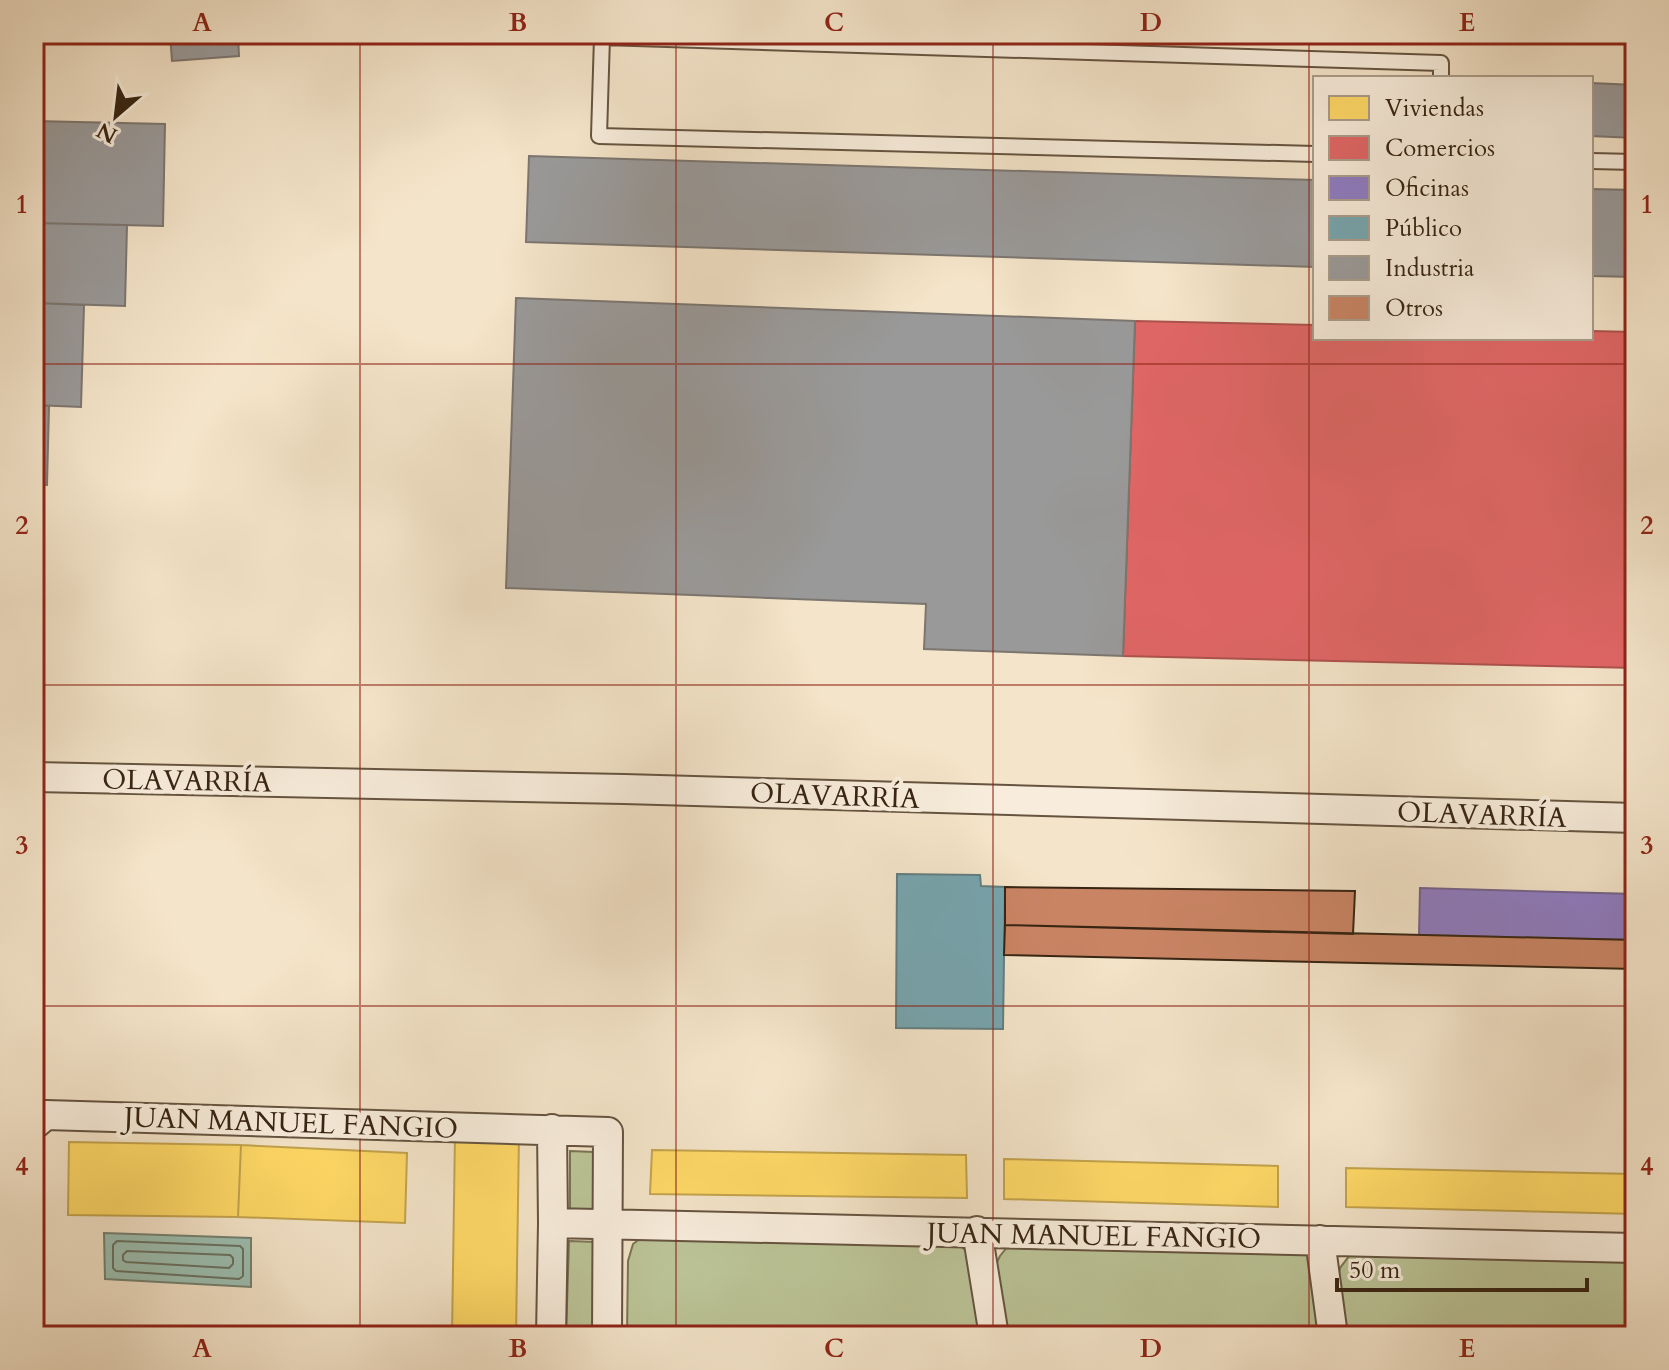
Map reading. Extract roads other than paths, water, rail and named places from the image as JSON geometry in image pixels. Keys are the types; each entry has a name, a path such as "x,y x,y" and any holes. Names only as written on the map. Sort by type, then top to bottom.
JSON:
{"street":[{"name":"OLAVARRÍA","path":"34,777 618,789 1635,818"},
{"name":"JUAN MANUEL FANGIO","path":"34,1125 46,1115 608,1132 608,1224"},
{"path":"551,1336 552,1129"},
{"name":"JUAN MANUEL FANGIO","path":"553,1223 1635,1248"},
{"path":"607,1336 608,1224"},
{"path":"977,1231 994,1336"},
{"path":"1320,1240 1333,1336"}],"lane":[{"path":"1313,154 599,136 602,37 1441,63 1441,76"},
{"path":"1593,161 1635,162"}],"water":[{"path":"104,1233 251,1238 251,1287 105,1279"}]}
